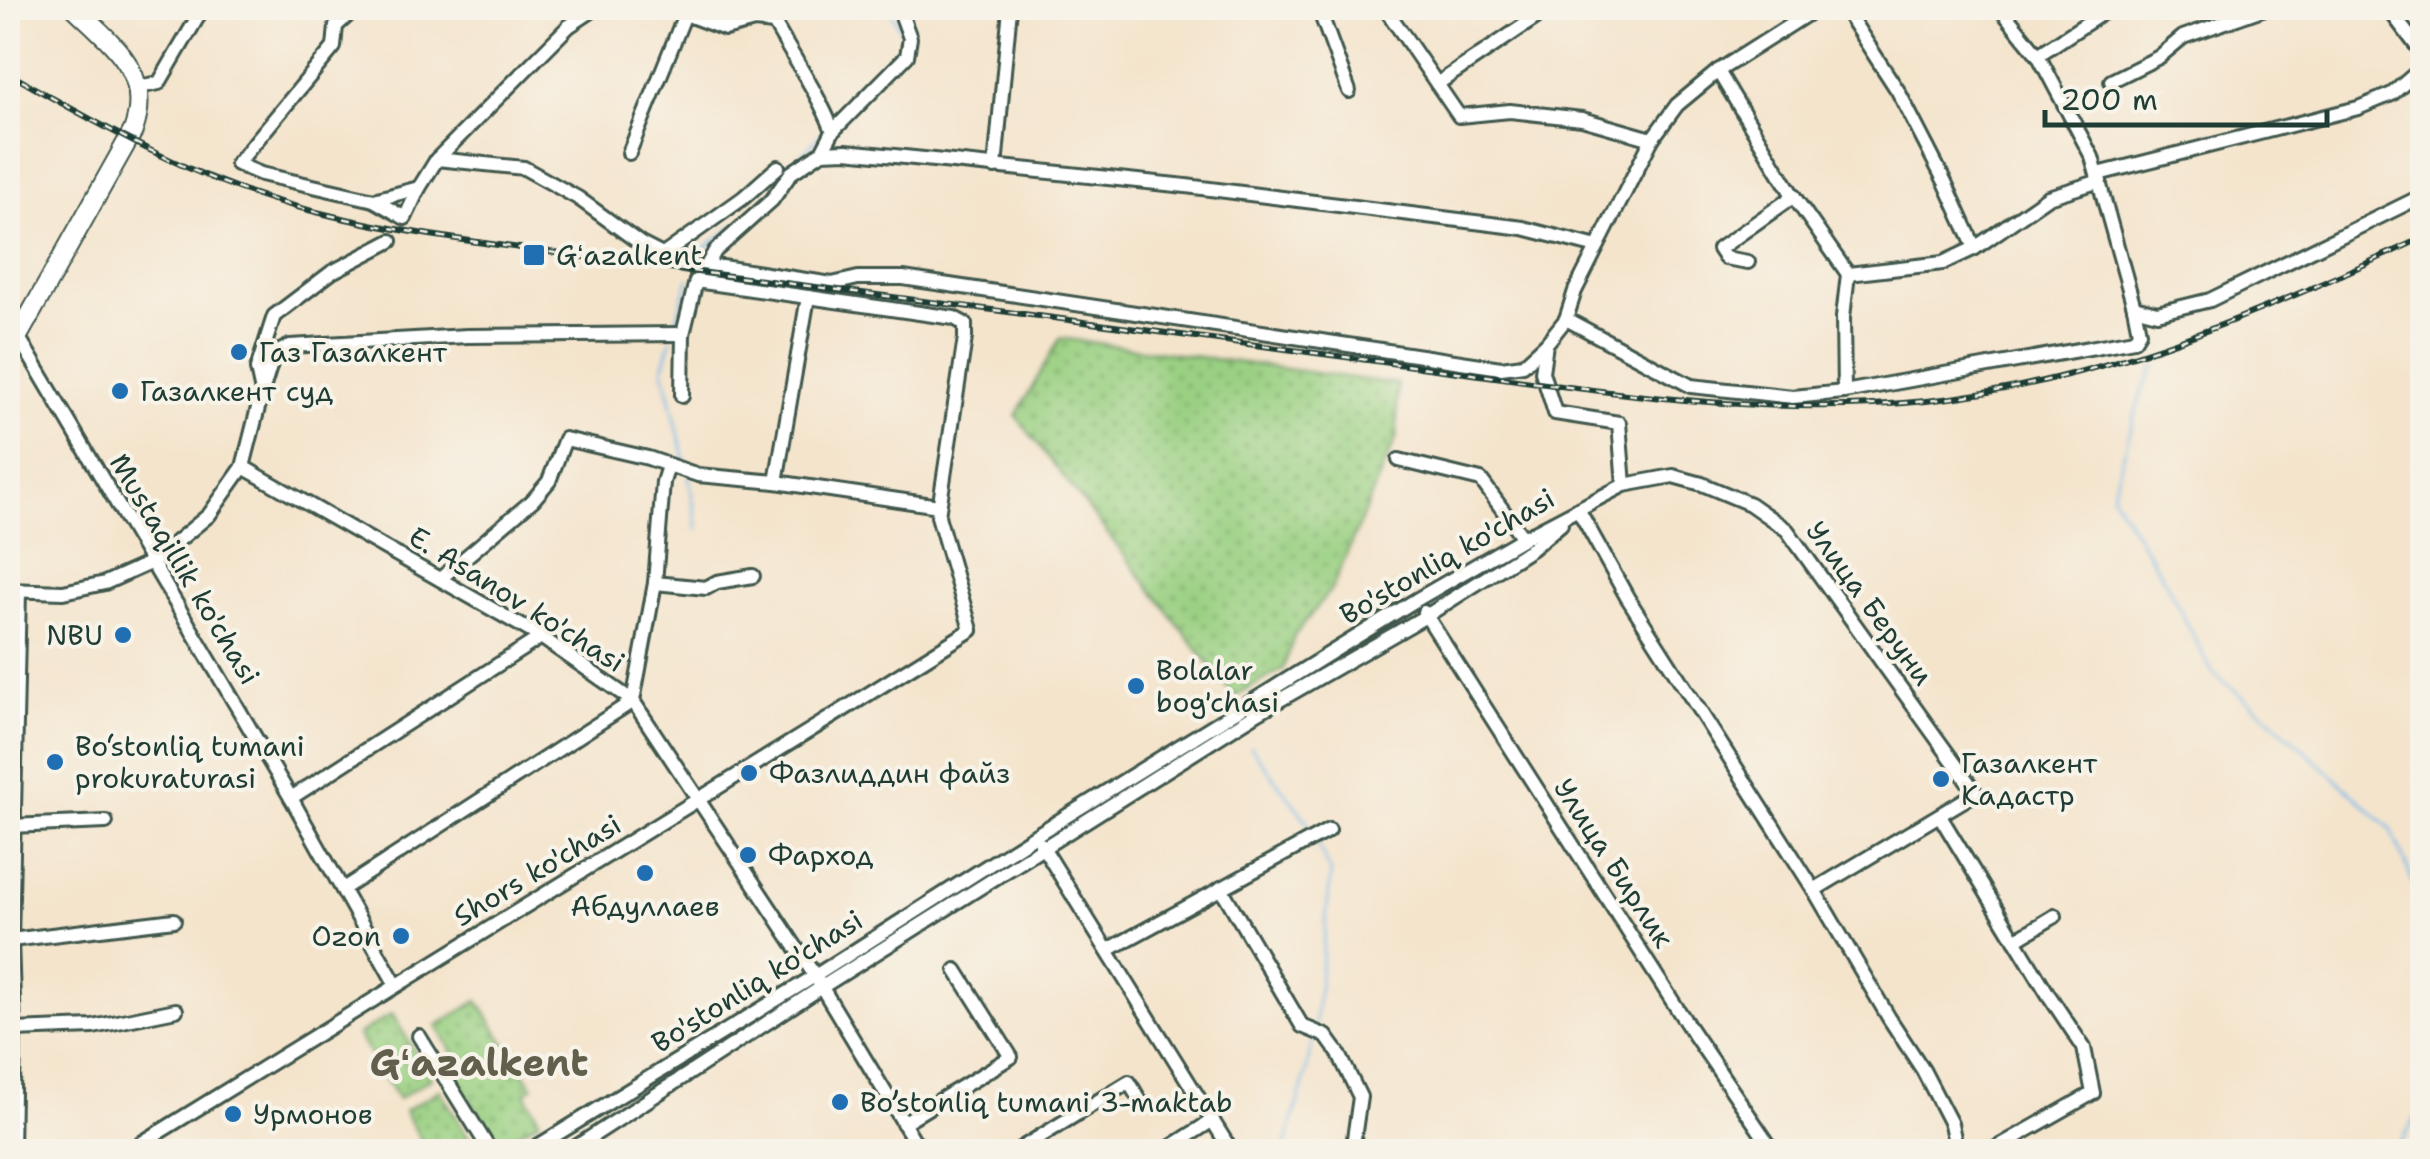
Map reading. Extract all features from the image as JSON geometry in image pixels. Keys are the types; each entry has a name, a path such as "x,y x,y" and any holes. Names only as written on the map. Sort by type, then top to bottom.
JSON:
{"main road":[{"path":"8,354 133,131 139,110 138,88 123,56 74,8"}],"street":[{"path":"138,88 159,83 202,8"},
{"path":"356,8 336,26 334,46 237,164 261,174 374,200 405,218 436,159 569,26 596,8"},
{"path":"705,269 716,251 772,200 791,173 822,152 833,131 907,56 910,38 899,8"},
{"path":"995,166 1010,8"},
{"path":"1322,8 1320,12 1350,92"},
{"path":"1386,8 1459,116 1510,111 1564,117 1652,140"},
{"path":"1437,84 1550,8"},
{"path":"436,159 524,168 578,198 641,244 682,265 722,267 832,284 858,278 903,278 1501,368 1522,365 1546,344 1566,318 1575,291 1652,140 1678,105 1718,71 1817,8"},
{"path":"1844,8 1898,91 1975,248"},
{"path":"1566,318 1691,386 1793,397 1844,392 2134,340 2139,332 2134,307 2099,178 2073,118 2038,55 2000,8"},
{"path":"2038,55 2110,8"},
{"path":"2111,81 2158,57 2182,37 2265,8"},
{"path":"2388,8 2422,52"},
{"path":"629,153 682,10 725,29 754,21 774,23 822,104 833,131"},
{"path":"1848,274 1943,263 1975,248 2048,197 2099,178 2358,108 2392,94 2422,68"},
{"path":"1718,71 1794,196 1848,274 1843,317 1844,392"},
{"path":"822,152 846,151 1186,186 1522,228 1597,248"},
{"path":"663,255 743,198 778,167"},
{"path":"374,200 418,188"},
{"path":"1748,262 1725,258 1719,249 1794,196"},
{"path":"2134,307 2157,313 2210,300 2422,196"},
{"path":"262,392 256,369 274,316 332,272 391,241"},
{"path":"440,579 533,500 549,481 565,438 698,474 940,506 965,324 954,318 696,281 683,334 682,396"},
{"path":"776,482 808,298"},
{"path":"12,1152 13,591 63,592 105,583 152,562 208,515 244,467 274,354 290,346 467,336 683,334"},
{"name":"Mustaqillik ko'chasi","path":"18,336 291,798 396,984"},
{"path":"1546,344 1542,372 1555,413 1618,423 1624,485"},
{"path":"1399,460 1481,480 1523,538"},
{"path":"343,889 634,702 655,583 663,482 668,466"},
{"name":"E. Asanov ko'chasi","path":"244,467 541,637 634,702 818,982 921,1152"},
{"name":"Улица Беруни","path":"1578,509 1624,485 1673,476 1750,504 1787,530 1976,793 1940,816"},
{"name":"Shors ko'chasi","path":"127,1152 971,630 938,516 940,506"},
{"path":"1578,509 1628,598 1924,1070 1951,1124 1957,1152"},
{"name":"Bo'stonliq ko'chasi","path":"568,1152 818,982 1416,600 1578,509"},
{"name":"Bo'stonliq ko'chasi","path":"1039,841 1426,616 1531,549 1578,509"},
{"path":"655,583 706,588 717,582 752,576"},
{"name":"Улица Бирлик","path":"1416,600 1682,1016 1774,1152"},
{"path":"291,798 541,637"},
{"path":"1814,890 1940,816 2084,1048 2093,1092 1989,1152"},
{"path":"11,826 106,822"},
{"path":"1108,950 1326,832"},
{"path":"1039,841 1232,1152"},
{"path":"1221,888 1302,1026 1326,1036 1339,1054 1360,1097 1352,1152"},
{"path":"2015,940 2054,916"},
{"path":"11,940 174,920"},
{"path":"903,1123 1011,1057 956,970"},
{"name":"Bo'stonliq ko'chasi","path":"528,1152 818,982"},
{"path":"14,1030 94,1026 176,1010"},
{"path":"419,1036 491,1152"},
{"path":"1016,1152 1129,1082 1142,1104"},
{"path":"1163,1152 1213,1120"}],"green space":[{"path":"1060,338 1397,384 1397,436 1332,588 1294,636 1283,669 1235,697 1016,416"},
{"path":"478,1001 533,1087 525,1093 540,1120 500,1144 453,1075 462,1068 437,1026"},
{"path":"392,1014 431,1078 398,1099 358,1035"},
{"path":"440,1090 477,1151 428,1151 404,1111"}],"waterway":[{"path":"890,8 900,30"},
{"path":"792,165 824,131"},
{"path":"694,263 697,254 735,225"},
{"path":"675,324 689,279"},
{"path":"671,340 663,368 685,460"},
{"path":"2155,366 2142,391 2112,495 2165,581 2212,672 2265,714 2391,829 2422,904"},
{"path":"689,477 698,530"},
{"path":"1251,747 1313,834"},
{"path":"1315,1024 1331,873 1316,841"},
{"path":"1284,1152 1313,1037"},
{"path":"2394,1152 2422,1109"}],"railway":[{"path":"8,73 145,148 216,180 290,205 363,223 585,257 1580,388 1752,405 1926,401 2056,378 2119,361 2242,317 2422,238"}],"place":[{"name":"Gʻazalkent","path":"534,255"},
{"name":"Газ Газалкент","path":"239,352"},
{"name":"Газалкент суд","path":"120,391"},
{"name":"NBU","path":"123,635"},
{"name":"Bolalar bog'chasi","path":"1136,686"},
{"name":"Bo‘stonliq tumani prokuraturasi","path":"55,762"},
{"name":"Фазлиддин файз","path":"749,773"},
{"name":"Газалкент Кадастр","path":"1941,779"},
{"name":"Фарход","path":"748,855"},
{"name":"Абдуллаев","path":"645,873"},
{"name":"Ozon","path":"401,936"},
{"name":"Bo’stonliq tumani 3-maktab","path":"840,1102"},
{"name":"Урмонов","path":"233,1114"}],"district":[{"name":"Gʻazalkent","path":"479,1063"}]}
